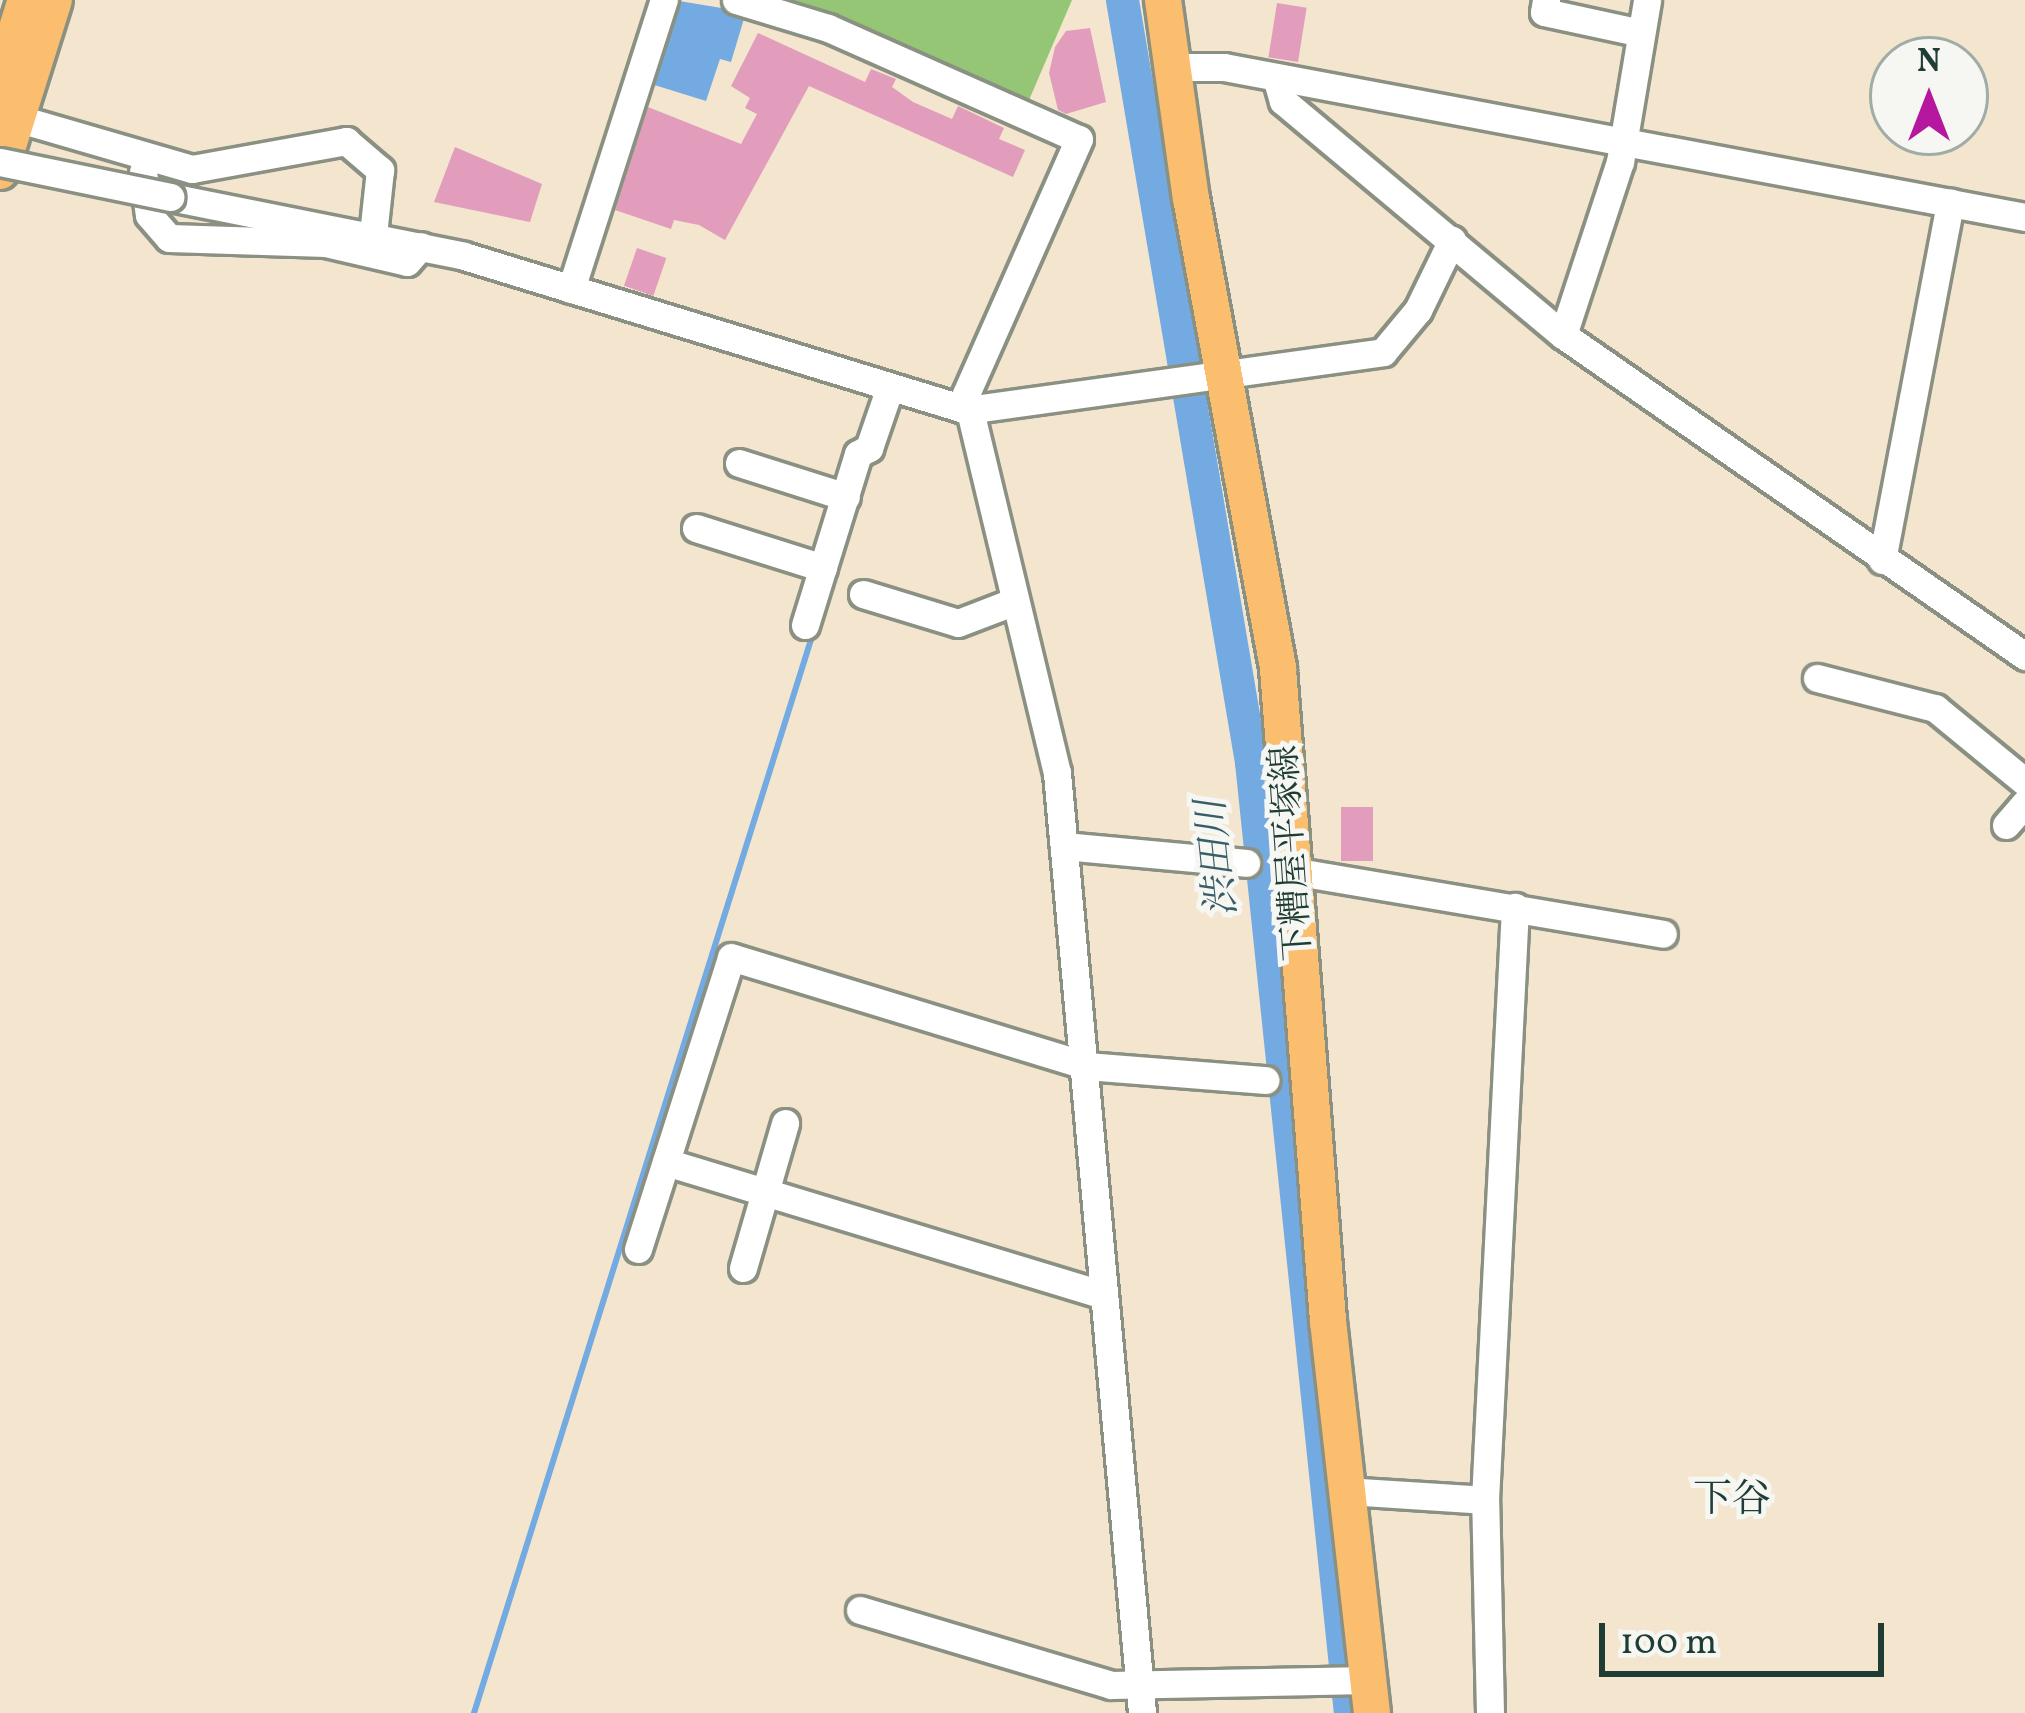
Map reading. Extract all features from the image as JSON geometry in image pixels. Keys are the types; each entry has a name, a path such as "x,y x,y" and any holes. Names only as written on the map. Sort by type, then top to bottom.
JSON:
{"highway":[{"path":"0,9 3,0"},
{"path":"8,105 29,0"}],"main road":[{"path":"0,166 8,105 54,0"},
{"name":"下糟屋平塚線","path":"1163,0 1219,379 1278,669 1346,1491 1370,1696"}],"street":[{"path":"571,290 664,0"},
{"path":"736,0 828,28 1079,139 965,394 1057,773 1141,1700"},
{"path":"1546,0 1544,12 1641,33"},
{"path":"1563,335 1622,141 1647,0"},
{"path":"1171,67 1276,77 2025,217"},
{"path":"1276,77 1283,101 1563,335 2025,656"},
{"path":"8,105 145,158 214,168 346,141 380,170 373,234"},
{"path":"145,158 149,215 169,238 326,243 407,262 421,246"},
{"path":"0,166 421,246 968,410 1219,379 1383,352 1418,310 1452,240"},
{"path":"1882,560 1950,202"},
{"path":"806,625 846,497 889,390"},
{"path":"740,464 846,497"},
{"path":"696,528 823,568"},
{"path":"863,594 895,618 952,635 1015,601"},
{"path":"1817,678 1935,708 2025,782"},
{"path":"2006,825 2025,802"},
{"path":"1064,846 1246,863"},
{"path":"1298,872 1663,934"},
{"path":"1490,1713 1485,1499 1515,907"},
{"path":"638,1250 731,957 1087,1066 1265,1080"},
{"path":"743,1268 785,1123"},
{"path":"666,1162 1103,1295"},
{"path":"1346,1491 1485,1499"},
{"path":"860,1610 1141,1700 1370,1696"}],"green space":[{"path":"760,0 1072,0 1026,107"}],"water":[{"path":"673,0 746,12 731,62 720,59 706,101 648,83"}],"building":[{"path":"1277,3 1307,8 1298,62 1268,57"},
{"path":"1090,28 1106,102 1066,114 1058,110 1049,73 1055,47 1066,31"},
{"path":"758,33 865,82 871,69 896,79 892,87 913,102 952,119 958,106 1004,128 999,139 1025,150 1013,177 809,86 725,240 699,225 674,220 671,229 615,210 648,107 741,144 757,114 745,108 750,98 731,86"},
{"path":"455,147 542,184 530,222 434,202"},
{"path":"637,248 666,258 653,296 624,286"},
{"path":"1341,807 1373,807 1373,861 1341,861"}],"waterway":[{"name":"渋田川","path":"1122,0 1251,762 1350,1713"},
{"path":"474,1713 814,630"}],"district":[{"name":"下谷","path":"1732,1501"}]}
